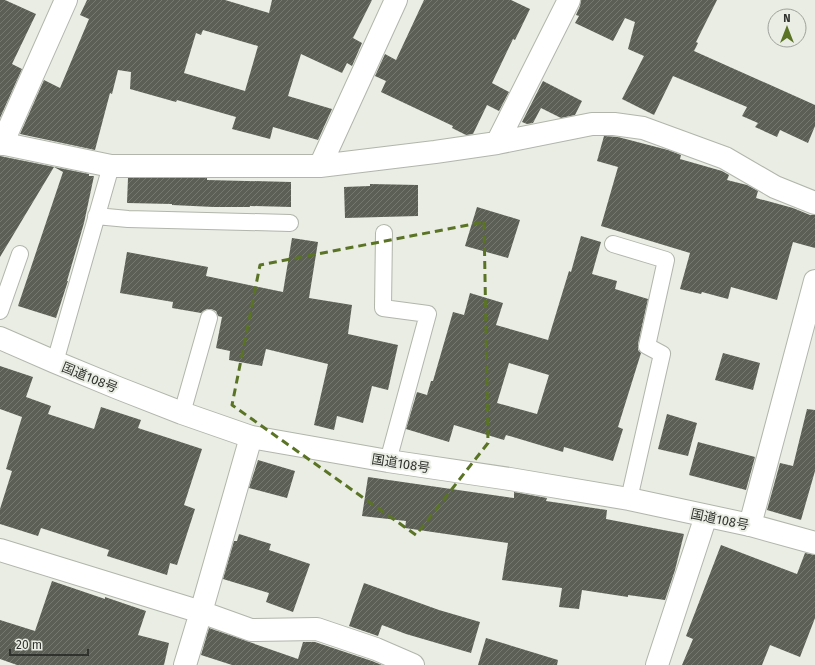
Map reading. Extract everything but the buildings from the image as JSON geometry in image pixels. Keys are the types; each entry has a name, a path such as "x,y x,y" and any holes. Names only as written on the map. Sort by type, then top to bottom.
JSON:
{"main road":[{"path":"66,0 1,144 111,166 320,166 496,143 592,124 614,124 643,128 725,158 775,188 815,203"},
{"path":"320,166 396,0"},
{"path":"496,143 569,0"},
{"path":"750,525 815,282"},
{"name":"国道108号","path":"0,338 182,414 251,437 388,461 510,479 628,499 750,525 815,543"},
{"path":"185,665 251,437"},
{"path":"657,665 706,516"},
{"path":"0,550 201,612 251,630 317,629 376,649 411,664"}],"lane":[{"path":"55,362 111,166"},
{"path":"96,216 128,219 290,223"},
{"path":"384,233 383,308 428,314 388,461"},
{"path":"613,244 666,260 647,346 662,354 628,499"},
{"path":"0,311 20,254"},
{"path":"182,414 209,318"}],"highlighted area":[{"path":"484,222 488,443 416,535 232,405 260,265"}]}
